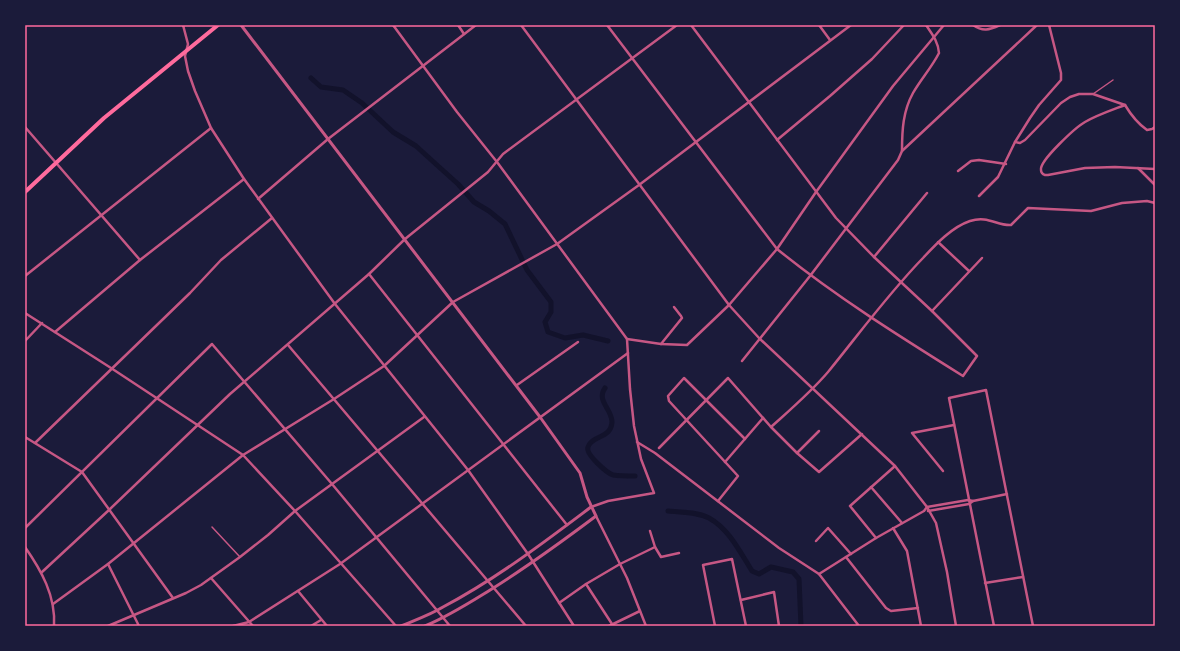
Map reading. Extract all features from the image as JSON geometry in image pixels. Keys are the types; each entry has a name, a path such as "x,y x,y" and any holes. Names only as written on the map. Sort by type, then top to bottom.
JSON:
{"main road":[{"path":"25,192 104,118 218,25"}],"street":[{"path":"184,25 188,44 185,56 188,71 195,91 211,128 244,179 335,304 468,470 528,554 574,626"},
{"path":"241,25 517,385 580,473 591,507 620,564 646,626"},
{"path":"393,25 497,162 627,339 630,389 637,442 641,459 654,493 608,501 591,507 528,554 487,582 437,610 401,626"},
{"path":"458,25 464,34"},
{"path":"258,199 328,139 476,25"},
{"path":"521,25 729,305 759,338 862,434 894,466 930,511 935,520 939,536 956,626"},
{"path":"607,25 776,249 810,276 963,376 977,356 845,228 828,208 691,25"},
{"path":"42,572 110,510 197,425 245,381 369,274 405,239 488,172 503,154 677,25"},
{"path":"819,25 830,40"},
{"path":"53,604 108,564 243,455 286,430 384,366 453,302 557,244 639,185 851,25"},
{"path":"777,140 872,59 904,25"},
{"path":"742,361 810,276 898,160 902,151 903,120 909,103 913,93 939,53 934,36 926,25"},
{"path":"627,339 662,344 687,345 729,305 776,249 893,86 944,25"},
{"path":"973,25 984,30 990,30 1000,25"},
{"path":"902,151 1037,25"},
{"path":"979,196 998,177 1006,164 1015,142 1039,105 1061,80 1062,72 1049,25"},
{"path":"1015,142 1020,143 1025,140 1061,103 1070,97 1079,94 1093,94 1125,105 1132,115 1147,130 1155,127"},
{"path":"1125,105 1084,122 1058,145 1040,169 1045,175 1085,168 1137,167 1155,169"},
{"path":"25,127 140,260"},
{"path":"25,276 211,128"},
{"path":"958,171 971,161 979,160 1006,164"},
{"path":"1137,167 1155,185"},
{"path":"55,332 140,260 244,179"},
{"path":"874,257 927,193"},
{"path":"771,427 812,389 900,282 938,242 962,224 972,220 982,219 994,221 1007,226 1012,225 1028,208 1091,211 1122,203 1141,201 1155,203"},
{"path":"35,443 210,271 272,218"},
{"path":"938,242 969,272"},
{"path":"932,311 982,258"},
{"path":"369,274 566,525"},
{"path":"662,344 682,318 674,307"},
{"path":"25,313 112,368 243,455 295,511 396,626"},
{"path":"25,341 42,324"},
{"path":"517,385 578,342"},
{"path":"25,528 212,344 332,484 450,626"},
{"path":"288,345 487,582 526,626"},
{"path":"233,626 249,622 340,564 628,352"},
{"path":"718,501 738,476 669,401 668,396 684,378 745,439"},
{"path":"659,448 728,378 771,427 819,472 862,434"},
{"path":"994,626 949,398 986,390 1033,626"},
{"path":"108,626 186,593 211,578 268,535 295,511 378,452 424,416"},
{"path":"725,462 763,418"},
{"path":"943,470 912,433 954,425"},
{"path":"797,453 819,431"},
{"path":"25,437 82,472 173,598"},
{"path":"637,442 655,453 779,548 819,574 859,626"},
{"path":"876,538 850,506 894,466"},
{"path":"871,487 902,523"},
{"path":"819,574 876,538 924,511 927,507 968,500 973,501 1007,494"},
{"path":"924,511 950,508 969,504 973,501"},
{"path":"950,503 950,508"},
{"path":"425,626 443,618 493,588 533,562 596,516"},
{"path":"816,541 828,528 850,554"},
{"path":"893,528 907,551 921,626"},
{"path":"650,531 655,547 661,557 679,553"},
{"path":"25,547 42,572 53,604 54,626"},
{"path":"559,603 586,584 620,564 655,547"},
{"path":"846,557 886,608 891,611 918,608"},
{"path":"715,626 703,565 732,559 746,626"},
{"path":"108,564 139,626"},
{"path":"985,583 1023,576"},
{"path":"211,578 253,626"},
{"path":"586,584 610,625 640,611"},
{"path":"298,590 327,626"},
{"path":"741,600 774,592 779,626"},
{"path":"311,626 321,620"}],"lane":[{"path":"1093,94 1113,80"},
{"path":"212,527 240,557"}],"waterway":[{"path":"311,78 321,87 343,90 362,103 393,132 416,146 458,184 474,202 489,211 505,224 527,270 551,302 551,312 545,322 548,332 565,338 583,335 608,341"},
{"path":"605,388 602,397 610,413 612,422 611,427 605,434 593,440 590,443 588,450 597,463 610,474 635,476"},
{"path":"668,511 689,513 709,518 722,528 734,542 752,571 759,574 771,567 793,572 799,579 801,626"}]}
